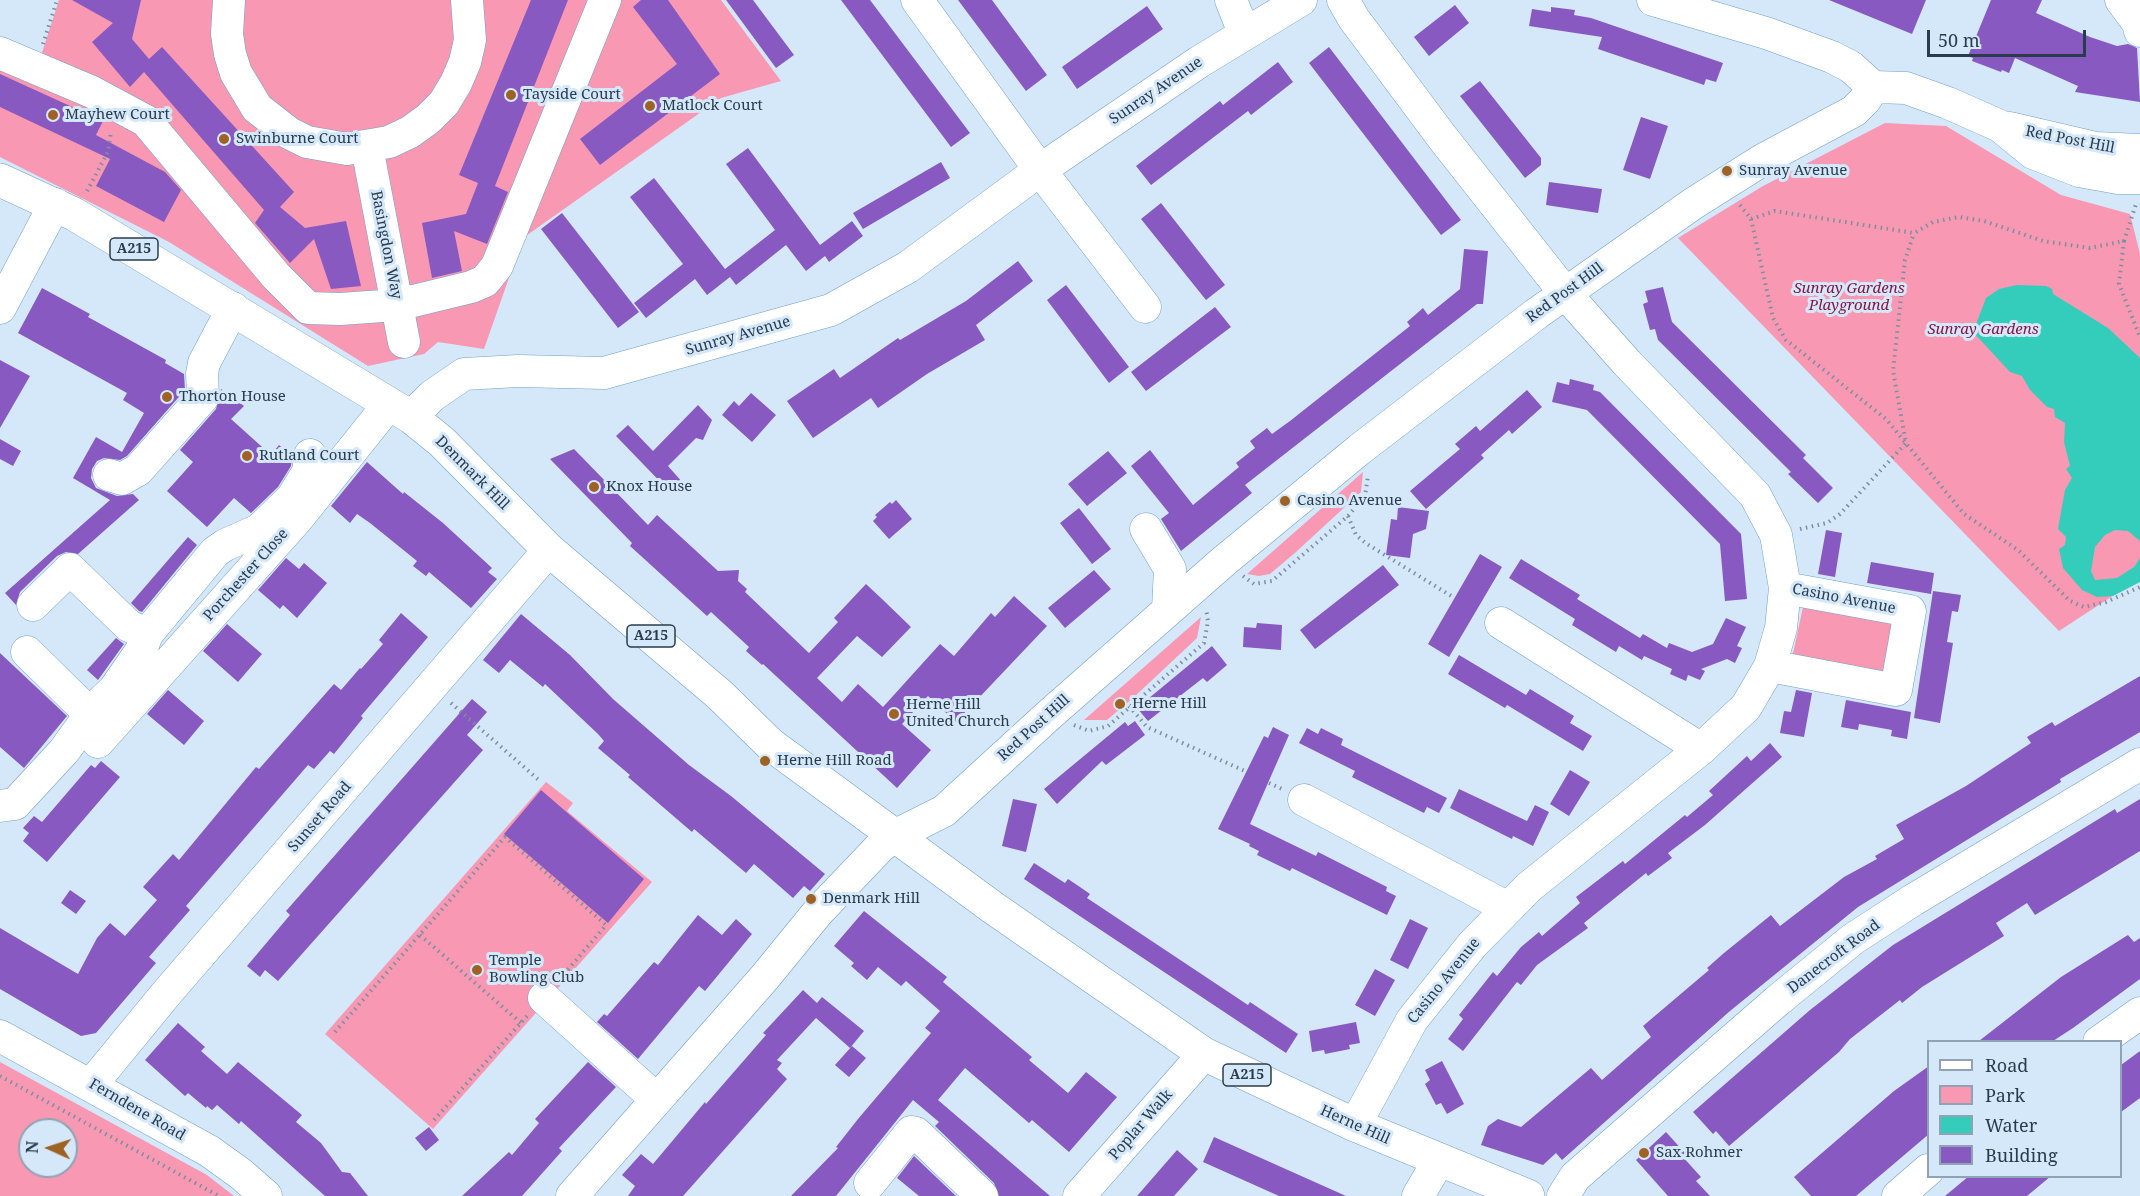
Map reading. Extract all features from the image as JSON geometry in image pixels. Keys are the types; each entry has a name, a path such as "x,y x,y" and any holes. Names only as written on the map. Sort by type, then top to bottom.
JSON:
{"main road":[{"name":"Denmark Hill","path":"0,180 70,199 233,309 400,410 442,442 549,550 720,695 770,744 894,836"},
{"name":"Herne Hill","path":"894,836 1204,1054 1355,1125 1439,1160 1480,1186 1528,1196"}],"street":[{"path":"229,0 227,34 230,54 241,82 257,108 289,133 307,142 337,148 368,147 410,132 444,103 456,84 465,62 470,40 467,0"},
{"path":"0,53 115,103 146,121 276,276 308,308 340,309 397,305 485,282 497,266 605,0"},
{"path":"918,0 1040,170 1145,307"},
{"path":"1231,0 1244,33"},
{"name":"Sunray Avenue","path":"400,410 432,396 464,374 518,371 604,373 831,310 908,267 1040,170 1244,33 1301,0"},
{"name":"Casino Avenue","path":"1343,0 1354,19 1442,137 1565,292 1626,363 1741,478 1763,507 1776,535 1785,588 1781,628 1770,666 1746,707 1701,749 1529,887 1456,962 1412,1020 1355,1125"},
{"path":"1653,0 1766,33 1832,57 1851,67 1873,87"},
{"path":"2121,0 2138,23 2140,31"},
{"name":"Red Post Hill","path":"894,836 944,811 1200,581 1360,449 1565,292 1724,183 1854,111 1873,87 1906,88 1918,91 2000,126 2096,148 2140,150"},
{"name":"Red Post Hill","path":"2000,126 2033,153 2050,161 2079,171 2118,178 2140,178"},
{"name":"Basingdon Way","path":"368,147 404,342"},
{"path":"0,308 70,199"},
{"path":"109,475 122,479 138,470 203,397 204,363 233,309"},
{"name":"Porchester Close","path":"98,742 298,518 400,410"},
{"path":"0,806 15,804 63,751 96,707 114,690 141,651 147,634 215,552 259,530 292,498 308,472 310,455"},
{"path":"1146,529 1170,569 1168,609"},
{"name":"Sunset Road","path":"92,1084 549,550"},
{"path":"33,605 70,569 129,626 147,634"},
{"name":"Casino Avenue","path":"1770,666 1896,690 1910,611 1785,588"},
{"path":"1501,623 1701,749"},
{"path":"27,652 83,707 96,707"},
{"name":"Danecroft Road","path":"1563,1196 1575,1177 1777,1001 1853,939 1913,900 2140,764"},
{"path":"1304,801 1508,908"},
{"path":"572,1196 765,976 818,912 894,836"},
{"path":"544,998 656,1099"},
{"path":"2100,1040 2140,1013"},
{"name":"Ferndene Road","path":"0,1036 92,1084 208,1151 242,1174 266,1196"},
{"name":"Poplar Walk","path":"1079,1196 1204,1054"},
{"path":"870,1184 909,1133 916,1133 982,1196"},
{"path":"1418,1196 1439,1160"},
{"path":"1898,1196 1927,1172"}],"path":[{"path":"35,68 57,0"},
{"path":"70,199 108,152 115,103"},
{"path":"1724,183 1751,219 1773,318 1786,340 1886,419 1965,514 2018,550 2070,601 2084,607 2106,602 2140,587"},
{"path":"2140,203 2136,204 2136,212 2124,241 2119,284 2140,337"},
{"path":"1751,219 1774,211 1914,233 1933,222 1959,217 1984,221 2043,241 2090,248 2124,241"},
{"path":"1906,443 1893,371 1905,260 1914,233"},
{"path":"1776,535 1827,523 1840,514 1906,443"},
{"path":"1224,561 1254,584 1272,580 1348,516 1365,496 1369,477 1360,449"},
{"path":"1348,516 1356,535 1367,544 1453,597"},
{"path":"1049,715 1089,731 1108,726 1204,643 1209,621 1200,581"},
{"path":"432,687 540,781"},
{"path":"1129,706 1148,728 1247,772"},
{"path":"335,1032 506,837 606,925 434,1120"},
{"path":"420,935 521,1023"},
{"path":"0,1076 219,1196"}],"green space":[{"path":"59,0 721,0 781,81 721,98 523,238 484,349 438,342 424,354 368,366 169,242 0,157 0,62 39,62"},
{"name":"Sunray Gardens","path":"1885,123 1946,126 2061,195 2130,214 2140,254 2140,578 2059,631 1678,238 1763,186"},
{"path":"1363,472 1361,492 1296,552 1270,574 1259,576 1247,574"},
{"path":"1803,607 1903,616 1891,684 1792,658"},
{"path":"1201,617 1197,638 1133,698 1107,720 1084,720"},
{"name":"Temple Bowling Club","path":"546,782 573,803 567,811 652,882 433,1129 325,1034"},
{"path":"0,1062 207,1175 234,1196 0,1196"}],"water":[{"path":"2017,285 2046,286 2052,289 2053,294 2108,328 2140,358 2140,541 2128,531 2115,530 2105,535 2095,547 2091,571 2095,580 2117,578 2134,567 2140,558 2140,582 2113,596 2097,597 2082,590 2063,568 2059,549 2065,545 2066,537 2058,529 2065,490 2072,478 2066,469 2070,466 2064,442 2065,423 2055,417 2054,409 2047,407 2030,390 2022,376 2010,372 1973,332 1986,298 1999,289"}],"building":[{"name":"Swinburne Court","path":"72,0 141,0 132,39 149,59 162,47 294,192 280,207 305,228 346,221 361,286 331,289 314,239 290,263 255,223 264,210 144,72 130,87 92,42 113,23"},
{"name":"Tayside Court","path":"531,0 568,0 495,186 508,192 487,244 454,231 462,271 432,278 422,223 466,214 478,183 459,175"},
{"name":"Matlock Court","path":"641,0 668,0 720,74 600,165 580,139 677,64 633,7"},
{"path":"726,0 753,0 794,55 776,68"},
{"path":"841,0 870,0 970,133 951,147"},
{"path":"958,0 992,0 1047,75 1026,91"},
{"path":"1829,0 1926,0 1912,34"},
{"path":"1991,0 2042,0 2036,13 2090,37 2117,46 2128,44 2137,48 2140,102 2075,92 2078,86 2015,58 2009,73 1972,61 1973,58 1968,56"},
{"path":"1455,5 1469,23 1429,56 1414,37"},
{"path":"1147,6 1163,29 1077,89 1062,67"},
{"path":"1551,7 1575,10 1574,15 1591,18 1723,63 1716,82 1706,79 1704,85 1598,49 1602,37 1529,26 1532,9 1551,12"},
{"path":"1329,47 1461,220 1441,235 1309,63"},
{"path":"1278,62 1293,82 1251,115 1248,111 1151,185 1136,166 1220,101 1223,105"},
{"path":"0,74 103,121 96,135 165,172 181,190 164,222 96,186 110,159 0,107"},
{"path":"1480,81 1541,158 1541,165 1525,178 1460,96"},
{"path":"1641,117 1668,126 1650,179 1623,170"},
{"path":"748,148 820,245 852,221 863,236 829,262 825,256 806,271 786,245 736,285 730,277 707,295 695,279 646,318 634,303 683,264 630,197 654,178 725,269 775,230 726,164"},
{"path":"941,162 950,178 863,229 853,213"},
{"path":"1549,182 1602,189 1598,213 1546,205"},
{"path":"1161,203 1225,285 1206,300 1141,219"},
{"path":"562,213 639,312 618,328 541,229"},
{"path":"1464,249 1488,251 1483,304 1477,304 1245,485 1252,493 1181,551 1161,519 1169,513 1131,466 1150,450 1193,505 1239,467 1236,463 1255,448 1250,441 1267,428 1272,434 1290,421 1410,326 1407,322 1423,308 1428,315 1460,289"},
{"path":"1018,261 1033,281 976,325 985,340 927,374 878,408 871,398 813,438 787,401 834,369 840,378 898,338 900,340 966,301"},
{"path":"1066,285 1129,367 1109,383 1047,300"},
{"path":"1663,287 1672,322 1806,455 1803,458 1833,488 1818,503 1788,474 1791,472 1658,340 1655,329 1650,330 1643,304 1648,302 1645,291"},
{"path":"42,288 90,314 88,317 166,360 165,363 184,374 185,390 127,456 120,460 104,458 97,461 92,469 91,478 96,488 117,496 133,494 139,500 78,554 66,552 57,556 20,592 16,605 5,593 110,500 73,478 96,437 122,452 144,413 123,400 127,393 18,333"},
{"path":"1215,307 1231,327 1146,391 1131,372"},
{"path":"0,360 30,376 0,428"},
{"path":"1570,379 1594,385 1593,390 1600,392 1741,534 1747,599 1725,601 1720,544 1587,410 1552,402 1557,382 1569,385"},
{"name":"Rutland Court","path":"221,389 244,406 231,419 271,455 279,445 292,457 291,466 278,487 251,513 234,498 207,527 167,491 193,462 180,450 216,409"},
{"path":"1527,390 1542,407 1512,434 1509,430 1481,455 1484,458 1426,509 1410,491 1460,449 1455,444 1476,426 1480,431"},
{"path":"751,393 776,415 752,442 722,415 734,401 739,406"},
{"path":"698,405 712,420 703,440 696,438 668,466 683,483 672,494 616,436 628,425 653,451"},
{"path":"0,439 21,451 13,466 0,459"},
{"path":"574,449 648,525 657,515 718,571 739,570 738,581 747,589 745,592 809,653 838,622 834,618 866,584 882,599 911,627 882,657 857,636 817,678 842,702 858,684 883,707 940,644 954,656 991,613 995,617 1014,596 1047,626 956,722 928,696 902,724 931,750 897,788 746,651 749,647 711,612 707,616 630,546 632,543 550,459"},
{"path":"1108,451 1127,473 1087,506 1068,484"},
{"path":"367,462 403,494 404,492 443,523 492,568 488,572 497,579 471,608 429,572 426,576 413,566 417,561 370,523 357,514 350,523 331,506"},
{"path":"896,500 912,519 889,539 873,521 877,517 875,515 890,502 892,504"},
{"path":"1398,507 1429,511 1426,529 1413,534 1410,558 1386,555 1391,519 1397,520"},
{"path":"1079,508 1111,549 1092,564 1060,523"},
{"path":"1826,530 1842,533 1835,577 1818,574"},
{"path":"188,537 197,545 142,612 139,611 131,603"},
{"path":"1480,554 1502,567 1449,657 1428,644"},
{"path":"286,558 299,569 304,563 327,583 297,618 283,605 280,609 258,590"},
{"path":"1521,559 1580,595 1577,599 1640,638 1643,634 1667,648 1669,643 1692,652 1713,644 1726,618 1746,627 1737,646 1742,648 1735,663 1727,659 1701,669 1705,671 1700,680 1688,675 1686,681 1670,674 1672,669 1644,656 1642,660 1619,646 1616,652 1572,625 1575,619 1509,578"},
{"path":"1871,562 1934,573 1931,594 1867,583"},
{"path":"1383,565 1399,585 1315,649 1300,630"},
{"path":"1094,570 1111,589 1065,628 1048,608"},
{"path":"1933,591 1961,595 1958,612 1952,611 1947,642 1953,643 1940,723 1914,718"},
{"path":"401,613 428,637 361,716 363,718 334,754 330,751 314,769 308,765 186,906 190,910 149,957 156,963 96,1033 81,1036 0,989 0,928 78,974 97,938 110,923 125,936 157,900 143,887 173,854 179,860 256,767 259,769 334,684 341,690 361,669 383,644 379,640"},
{"path":"521,614 570,655 613,699 689,765 731,796 825,874 810,891 804,886 793,898 754,864 746,873 694,829 692,832 628,777 630,775 598,748 604,741 598,734 545,684 543,687 510,660 499,673 483,660"},
{"path":"1257,623 1282,625 1281,650 1243,647 1244,627 1256,628"},
{"path":"227,624 262,654 238,682 203,651"},
{"path":"116,638 124,644 98,680 87,670"},
{"path":"1212,646 1227,665 1207,682 1203,678 1148,721 1137,708"},
{"path":"0,653 67,716 24,768 0,747"},
{"path":"1459,655 1526,695 1530,689 1574,716 1570,723 1592,736 1583,751 1507,705 1505,708 1448,674"},
{"path":"2140,676 2140,732 2060,779 2061,782 1858,907 1730,1011 1562,1160 1556,1153 1543,1165 1481,1145 1488,1126 1498,1119 1521,1127 1591,1068 1602,1080 1651,1037 1643,1026 1709,970 1707,968 1724,953 1771,915 1780,926 1844,877 1877,859 1875,856 1904,839 1896,825 1966,786 2031,743 2027,737 2052,722 2055,726"},
{"path":"168,690 204,721 184,745 147,714"},
{"path":"1796,690 1812,693 1804,737 1780,733 1784,711 1791,712"},
{"path":"472,699 487,712 467,735 483,750 278,981 265,970 260,977 247,966 290,915 286,911"},
{"path":"1846,700 1911,712 1907,739 1891,736 1892,730 1859,724 1858,730 1841,727"},
{"path":"1135,721 1145,735 1106,765 1102,761 1057,804 1044,789 1125,722 1128,726"},
{"path":"1273,727 1289,735 1250,824 1316,856 1318,852 1387,887 1386,891 1396,896 1387,915 1292,868 1290,871 1257,855 1259,851 1249,846 1250,844 1218,829 1264,736 1268,738"},
{"path":"1307,728 1318,734 1321,728 1343,739 1341,745 1447,798 1439,813 1427,807 1424,813 1352,777 1355,771 1299,743"},
{"path":"1770,743 1782,757 1705,825 1668,853 1672,858 1648,876 1646,873 1584,923 1588,928 1537,965 1521,985 1517,982 1463,1051 1448,1039 1463,1019 1459,1015 1493,972 1497,976 1521,947 1539,932 1542,936 1580,903 1576,897 1623,861 1625,864 1685,815 1687,817 1713,795 1709,791 1747,756 1751,761"},
{"path":"101,761 120,777 47,862 23,841 29,833 23,828 34,816 42,822 91,765 95,768"},
{"path":"1570,770 1590,782 1569,816 1550,804"},
{"path":"1459,789 1527,821 1535,805 1549,812 1533,846 1513,836 1512,839 1450,808"},
{"path":"541,790 644,879 608,923 504,834"},
{"path":"1013,799 1037,804 1026,852 1002,846"},
{"path":"2140,799 2140,851 2035,915 2027,903 1996,923 2004,936 1922,987 1902,1003 1900,1000 1850,1039 1839,1052 1729,1146 1716,1131 1713,1134 1693,1112 1810,1010 1893,945 2115,809 2117,813"},
{"path":"1034,863 1065,883 1068,879 1090,894 1087,898 1248,1005 1250,1002 1298,1034 1286,1053 1024,879"},
{"path":"70,890 86,901 76,914 61,903"},
{"path":"864,911 947,977 943,982 1032,1057 1029,1060 1068,1093 1086,1072 1117,1097 1069,1152 1032,1120 1029,1123 965,1068 938,1100 1050,1196 999,1196 994,1183 935,1126 939,1122 913,1100 836,1196 791,1196 838,1148 836,1147 858,1119 931,1033 925,1028 940,1011 906,981 901,986 878,967 867,980 851,966 854,963 834,946"},
{"path":"698,915 722,935 736,919 752,934 705,991 699,986 638,1059 597,1022 604,1014 607,1016 654,962 658,965"},
{"path":"1410,919 1428,928 1408,969 1390,960"},
{"path":"2128,935 2134,942 2140,938 2140,979 2055,1040 1980,1040 2061,977"},
{"path":"1375,969 1395,980 1375,1016 1355,1005"},
{"path":"803,990 817,1003 822,997 864,1031 850,1048 816,1018 777,1060 782,1063 777,1069 787,1079 683,1196 628,1196 635,1186 622,1175 641,1154 653,1164 766,1035 763,1033"},
{"path":"1356,1022 1360,1043 1349,1045 1350,1049 1325,1054 1324,1050 1312,1052 1309,1031"},
{"path":"178,1023 205,1047 201,1051 227,1074 238,1062 302,1115 296,1122 321,1143 342,1172 350,1173 368,1196 325,1196 241,1121 239,1124 217,1105 212,1110 207,1106 206,1108 188,1093 185,1096 145,1060"},
{"path":"852,1046 866,1058 849,1077 835,1065"},
{"path":"2140,1051 2140,1098 2122,1111 2122,1064"},
{"path":"1442,1061 1464,1104 1447,1114 1441,1103 1436,1105 1425,1084 1430,1080 1425,1070"},
{"path":"588,1062 616,1087 559,1148 562,1151 522,1196 462,1196 509,1152 512,1155 539,1123 535,1119"},
{"path":"1927,1067 1927,1136 1856,1196 1811,1196 1794,1177 1894,1091"},
{"path":"429,1127 439,1140 426,1151 415,1138"},
{"path":"1666,1132 1685,1153 1682,1156 1701,1177 1696,1181 1710,1196 1668,1196 1636,1160"},
{"path":"1214,1137 1346,1196 1279,1196 1203,1162"},
{"path":"1177,1150 1198,1169 1174,1196 1137,1196"},
{"path":"914,1156 956,1196 919,1196 897,1178"},
{"path":"1967,1178 2049,1178 2027,1196 1945,1196"}],"place":[{"name":"Tayside Court","path":"511,95"},
{"name":"Matlock Court","path":"650,106"},
{"name":"Mayhew Court","path":"53,115"},
{"name":"Swinburne Court","path":"224,139"},
{"name":"Sunray Avenue","path":"1727,171"},
{"name":"Thorton House","path":"167,397"},
{"name":"Rutland Court","path":"247,456"},
{"name":"Knox House","path":"594,487"},
{"name":"Casino Avenue","path":"1285,501"},
{"name":"Herne Hill","path":"1120,704"},
{"name":"Herne Hill United Church","path":"894,714"},
{"name":"Herne Hill Road","path":"765,761"},
{"name":"Denmark Hill","path":"811,899"},
{"name":"Temple Bowling Club","path":"477,970"},
{"name":"Sax Rohmer","path":"1644,1153"}],"park label":[{"name":"Sunray Gardens Playground","path":"1849,298"}]}
